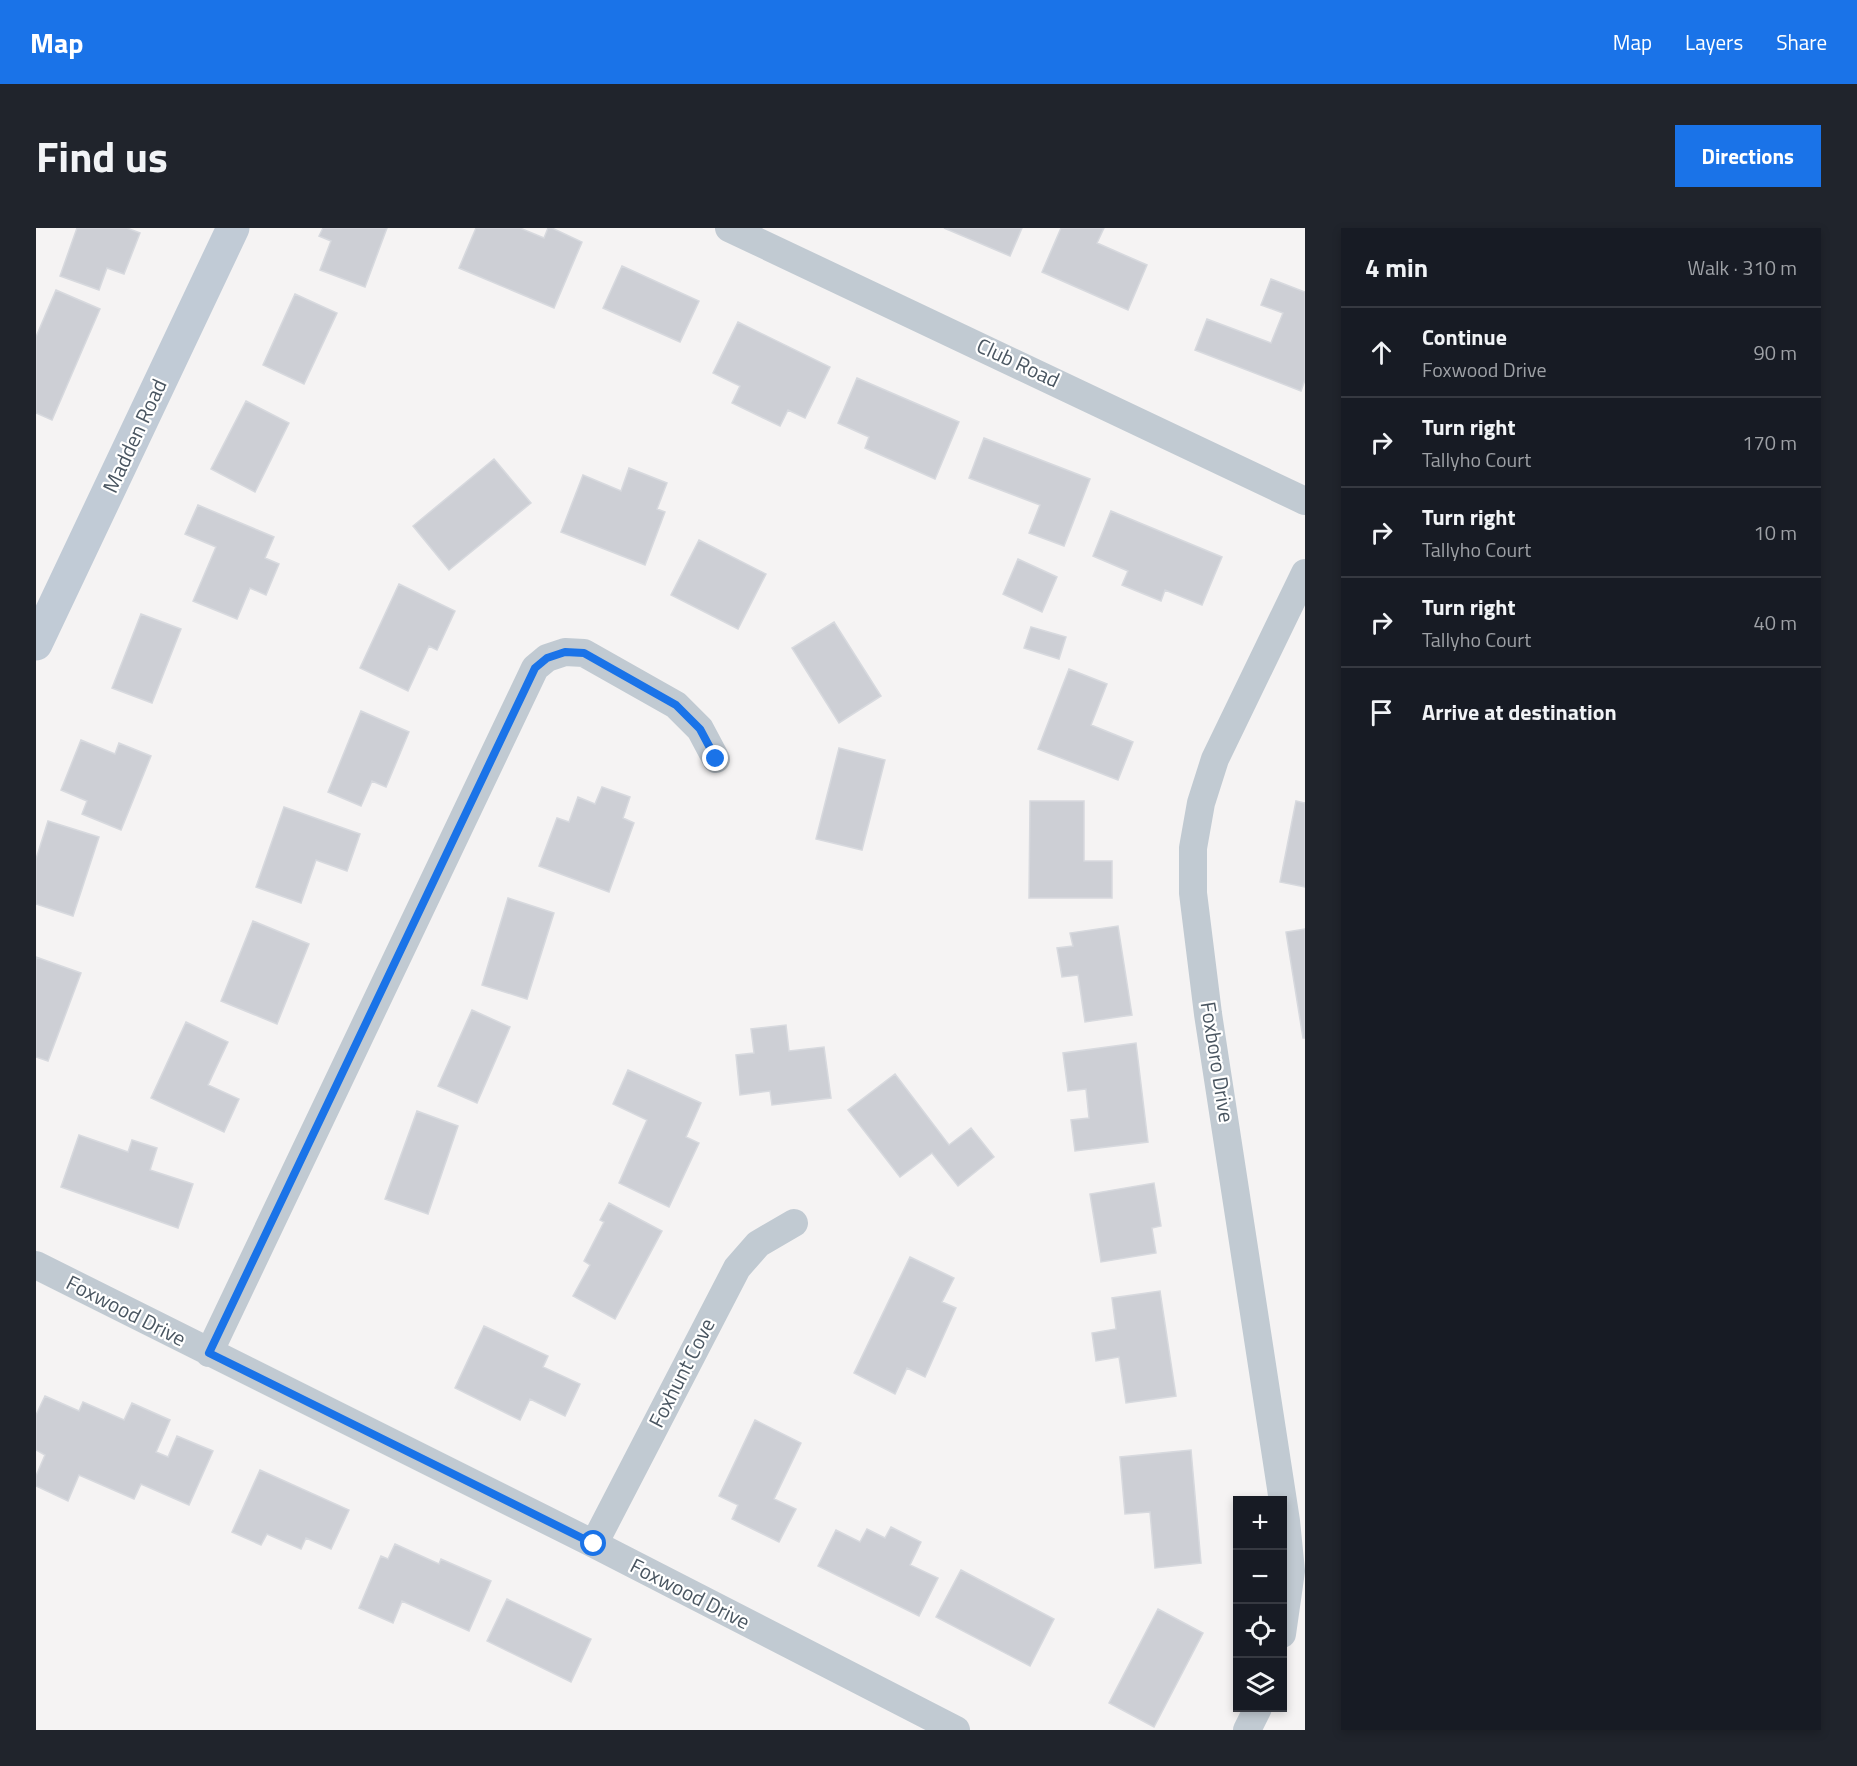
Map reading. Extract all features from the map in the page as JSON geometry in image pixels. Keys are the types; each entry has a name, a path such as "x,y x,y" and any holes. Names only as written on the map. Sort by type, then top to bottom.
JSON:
{"street":[{"name":"Madden Road","path":"36,644 233,228"},
{"name":"Club Road","path":"729,228 1305,501"},
{"name":"Foxboro Drive","path":"1287,1614 1298,1570 1286,1521 1208,1014 1193,893 1193,848 1201,803 1215,759 1305,573"},
{"path":"209,1353 535,668 547,658 565,652 584,653 676,705 700,729 716,759"},
{"name":"Foxhunt Cove","path":"594,1544 737,1268 758,1244 794,1223"},
{"name":"Foxwood Drive","path":"36,1265 594,1544 956,1730"},
{"path":"1247,1730 1256,1712"}],"building":[{"path":"77,228 127,228 140,233 124,274 107,268 99,290 60,276"},
{"path":"323,228 387,228 365,287 320,270 331,241 319,236"},
{"path":"476,228 520,228 544,238 548,228 552,228 582,242 554,308 459,268"},
{"path":"944,228 1022,228 1010,256"},
{"path":"1061,228 1104,228 1097,243 1147,265 1128,310 1042,272"},
{"path":"622,266 699,301 680,342 603,308"},
{"path":"1271,279 1305,292 1305,380 1301,391 1195,350 1207,319 1271,343 1283,313 1261,305"},
{"path":"56,290 100,309 52,420 36,413 36,337"},
{"path":"295,294 337,313 304,384 263,365"},
{"path":"738,322 830,367 805,418 788,410 780,426 732,403 740,386 713,373"},
{"path":"857,378 959,422 935,479 865,448 869,437 838,423"},
{"path":"246,401 289,423 255,492 211,469"},
{"path":"984,438 1090,479 1064,546 1029,533 1040,505 969,478"},
{"path":"494,459 531,503 449,570 413,526"},
{"path":"629,468 667,483 657,509 665,512 645,565 561,532 583,475 621,491"},
{"path":"198,505 274,537 265,558 279,564 266,595 250,588 237,619 193,601 216,547 185,534"},
{"path":"1111,511 1222,557 1202,605 1165,590 1161,601 1122,585 1128,571 1093,556"},
{"path":"699,540 766,574 738,629 671,595"},
{"path":"1018,559 1057,577 1042,612 1003,594"},
{"path":"399,584 455,611 437,650 429,646 408,691 360,668"},
{"path":"141,614 181,629 152,703 112,688"},
{"path":"834,622 881,696 839,723 792,648"},
{"path":"1031,627 1066,637 1059,659 1024,648"},
{"path":"1069,669 1107,684 1091,725 1133,742 1118,780 1038,749"},
{"path":"361,711 409,732 386,787 372,781 361,806 328,792"},
{"path":"81,740 115,754 119,743 151,756 121,830 82,814 87,801 61,790"},
{"path":"839,748 885,760 862,850 816,839"},
{"path":"602,787 630,797 623,818 634,823 609,892 539,866 557,818 569,822 578,797 595,804"},
{"path":"1030,801 1084,801 1084,861 1112,861 1112,898 1029,898"},
{"path":"1296,801 1305,803 1305,887 1280,882"},
{"path":"284,807 360,834 347,871 316,860 301,903 256,887"},
{"path":"48,821 99,837 73,916 36,904 36,859"},
{"path":"508,898 554,913 527,999 482,985"},
{"path":"253,921 309,944 277,1024 221,1001"},
{"path":"1118,926 1132,1015 1085,1022 1078,975 1062,977 1057,948 1073,946 1070,933"},
{"path":"1305,929 1305,1038 1303,1038 1286,932"},
{"path":"36,957 81,973 48,1061 36,1057"},
{"path":"472,1010 510,1027 477,1103 438,1086"},
{"path":"186,1022 228,1042 208,1085 239,1099 224,1132 151,1098"},
{"path":"786,1025 789,1051 824,1047 831,1098 772,1105 770,1091 740,1095 736,1055 754,1053 751,1029"},
{"path":"1136,1043 1148,1142 1075,1151 1071,1120 1089,1118 1086,1089 1068,1091 1063,1053"},
{"path":"628,1070 701,1103 686,1137 699,1143 669,1207 619,1183 647,1120 613,1104"},
{"path":"895,1074 949,1145 971,1128 994,1157 958,1186 932,1153 900,1177 848,1110"},
{"path":"417,1111 458,1126 428,1214 385,1199"},
{"path":"79,1135 128,1152 132,1140 157,1148 150,1170 193,1184 178,1228 61,1187"},
{"path":"1154,1183 1161,1226 1152,1228 1156,1253 1101,1262 1090,1194"},
{"path":"609,1203 662,1231 615,1319 573,1296 590,1265 584,1261 604,1222 600,1220"},
{"path":"910,1257 954,1278 942,1302 956,1308 925,1377 907,1368 895,1394 854,1373"},
{"path":"1160,1291 1176,1396 1126,1403 1119,1357 1096,1361 1092,1333 1116,1329 1112,1298"},
{"path":"484,1326 548,1356 543,1367 580,1384 565,1416 530,1399 520,1420 455,1388"},
{"path":"45,1396 79,1411 83,1402 124,1420 132,1403 170,1420 156,1452 168,1457 177,1436 213,1451 189,1505 141,1484 134,1499 79,1475 68,1501 36,1486 36,1476 45,1455 36,1450 36,1415"},
{"path":"755,1420 801,1443 774,1499 796,1509 779,1542 732,1519 738,1505 719,1496"},
{"path":"1191,1450 1201,1563 1155,1568 1150,1512 1125,1514 1120,1457"},
{"path":"260,1470 349,1510 331,1549 306,1538 301,1549 267,1534 261,1545 232,1532"},
{"path":"891,1527 921,1542 910,1565 938,1578 919,1616 818,1566 836,1530 860,1542 867,1529 885,1538"},
{"path":"395,1544 439,1564 441,1559 491,1581 469,1631 402,1601 393,1623 359,1608 381,1556 388,1559"},
{"path":"961,1570 1054,1619 1030,1666 936,1617"},
{"path":"507,1599 591,1639 571,1682 487,1641"},
{"path":"1158,1609 1203,1633 1154,1727 1109,1703"}],"route":[{"path":"594,1544 209,1353 535,668 547,658 565,652 584,653 676,705 700,729 716,759"}]}
